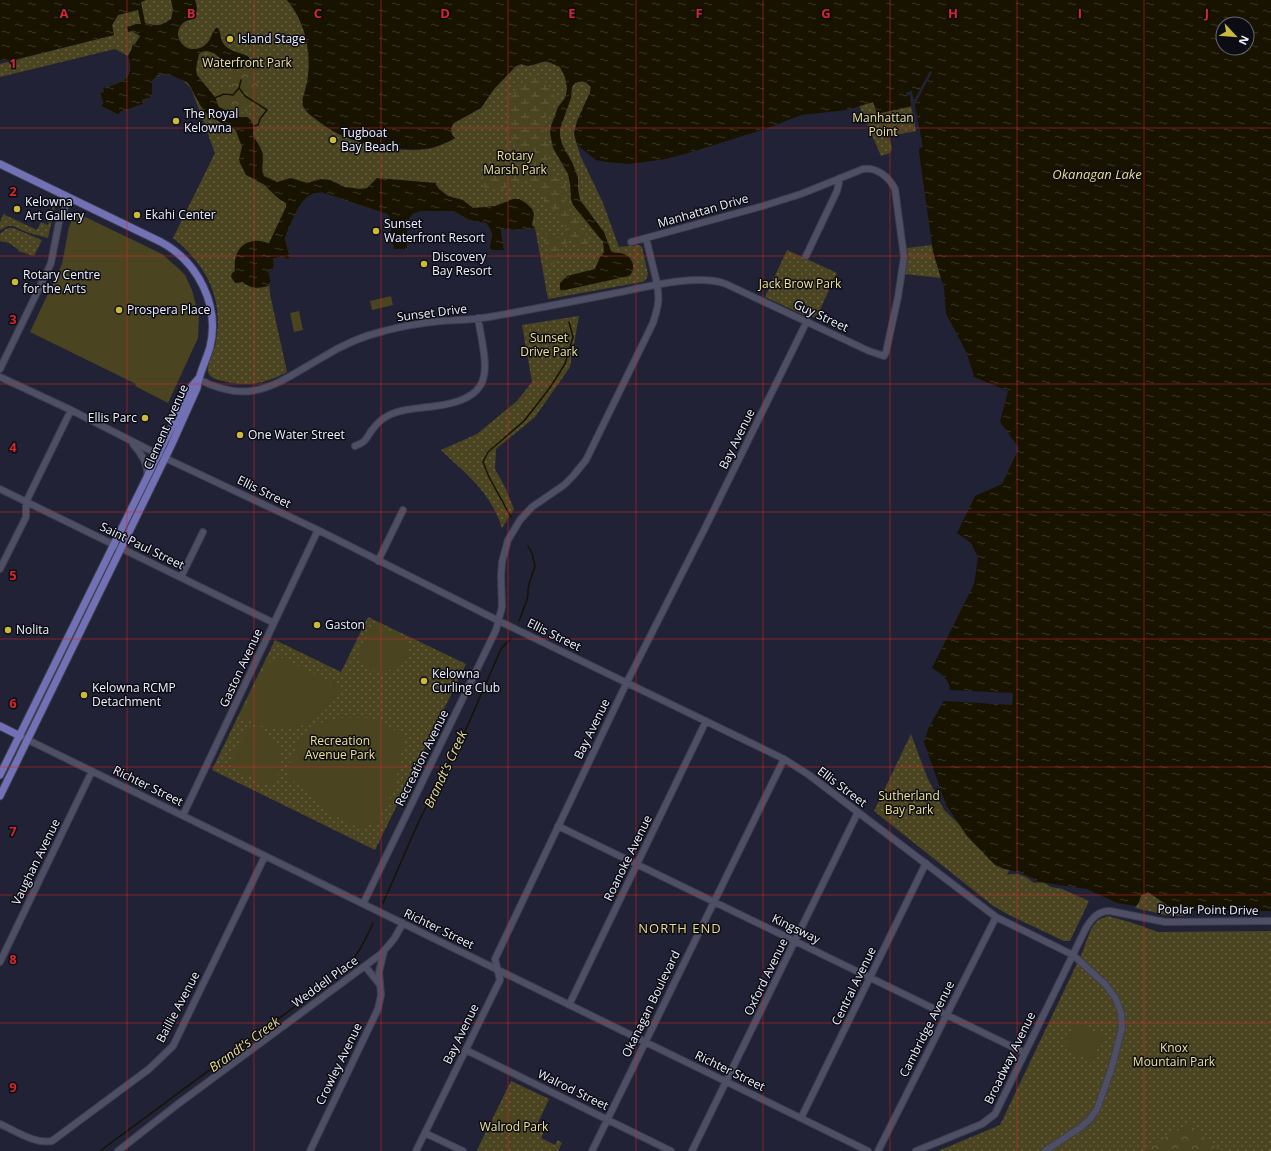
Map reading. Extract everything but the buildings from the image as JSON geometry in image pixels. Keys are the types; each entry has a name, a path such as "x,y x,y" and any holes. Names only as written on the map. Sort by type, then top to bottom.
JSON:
{"main road":[{"path":"0,164 168,245 187,262 197,275 205,290 212,312 210,346 198,379"},
{"name":"Clement Avenue","path":"0,775 192,386 198,379"},
{"name":"Clement Avenue","path":"0,796 165,458 197,388 198,379"},
{"name":"Richter Street","path":"0,726 20,736"}],"street":[{"name":"Manhattan Drive","path":"499,621 502,607 502,562 508,540 520,520 532,507 564,485 586,460 654,323 660,300 646,238 763,206 801,194 868,168 882,173 895,189 904,257 898,297 884,356"},
{"path":"806,256 837,191 840,178"},
{"path":"0,369 47,272 59,222 69,198"},
{"path":"631,242 646,238"},
{"name":"Guy Street","path":"657,286 696,280 717,281 807,321 869,351 884,356"},
{"name":"Sunset Drive","path":"198,379 234,391 260,390 284,381 336,349 365,336 383,331 418,323 478,318 657,286"},
{"path":"355,446 362,443 380,422 394,413 407,409 443,406 461,402 475,394 480,388 485,372 478,318"},
{"name":"Bay Avenue","path":"416,1151 500,980 495,959 627,682 807,321"},
{"name":"Ellis Street","path":"0,377 71,410 165,458 318,530 499,621 784,759 809,775 996,917 1073,955 1105,984 1111,992 1119,1005 1122,1028 1111,1070 1093,1115 1078,1130 1045,1151"},
{"path":"0,569 26,516 26,502 71,410"},
{"path":"129,440 139,450 144,459 148,470 147,476"},
{"name":"Saint Paul Street","path":"0,490 274,623"},
{"path":"378,561 403,510"},
{"name":"Gaston Avenue","path":"183,815 318,530"},
{"path":"181,577 203,532"},
{"name":"Recreation Avenue","path":"363,904 499,621"},
{"name":"Roanoke Avenue","path":"569,1005 706,721"},
{"name":"Richter Street","path":"20,736 868,1151"},
{"name":"Okanagan Boulevard","path":"592,1151 784,759"},
{"name":"Vaughan Avenue","path":"0,962 92,771"},
{"name":"Oxford Avenue","path":"692,1151 858,812"},
{"name":"Kingsway","path":"558,826 1025,1053"},
{"name":"Baillie Avenue","path":"0,1124 36,1141 52,1141 149,1070 173,1046 265,856"},
{"name":"Central Avenue","path":"801,1118 871,978 926,863"},
{"name":"Poplar Point Drive","path":"1073,955 1092,918 1105,911 1165,922 1271,921"},
{"name":"Cambridge Avenue","path":"878,1151 996,917"},
{"name":"Weddell Place","path":"118,1151 178,1104 384,951 394,939 403,923"},
{"name":"Crowley Avenue","path":"310,1151 378,1009 381,996 380,968 384,951"},
{"name":"Broadway Avenue","path":"916,1151 987,1121 997,1110 1073,955"},
{"path":"365,966 380,985"},
{"name":"Walrod Street","path":"466,1050 671,1151"},
{"path":"425,1133 463,1151"}],"green space":[{"name":"Waterfront Park","path":"146,0 287,0 293,7 302,24 309,52 308,79 303,104 327,127 337,133 363,143 394,149 422,150 433,148 455,138 451,131 454,122 481,108 494,89 516,66 521,64 531,65 545,62 554,63 566,72 575,83 584,82 591,87 574,133 580,155 603,203 619,247 639,245 642,247 648,274 646,280 642,282 548,299 535,228 511,230 510,228 501,230 504,250 489,250 492,234 486,223 469,220 453,211 421,211 413,214 408,221 407,249 394,249 391,234 391,221 387,214 324,193 316,193 309,196 299,206 286,235 285,239 290,258 287,259 283,256 273,259 273,269 268,270 271,282 269,282 270,294 287,372 264,382 248,384 231,383 218,380 210,376 208,372 209,363 215,346 218,330 218,314 215,299 211,286 196,260 173,238 215,153 191,88 178,77 167,74 161,75 152,81 151,96 148,99 142,100 143,104 120,112 119,115 101,106 103,103 100,93 104,92 103,88 121,82 128,75 130,70 128,56 115,49 0,77 0,64 114,35 112,25 118,15 142,9 140,2"},
{"path":"249,65 253,68 259,68 259,70 249,77 245,92 260,102 254,109 249,104 240,110 225,102 217,87 230,89 233,82 231,72 238,72"},
{"path":"538,75 551,88 554,97 553,106 544,119 543,124 545,141 551,143 552,141 555,151 548,152 549,166 557,179 565,182 565,202 573,216 579,219 582,223 589,242 586,248 569,240 560,250 548,273 547,269 549,260 547,249 536,225 541,226 548,237 560,238 567,233 560,216 545,204 540,188 525,179 499,190 485,188 483,182 494,173 515,169 521,163 520,159 523,153 512,141 508,130 508,105 510,98 518,86 526,80"},
{"path":"251,78 260,86 261,94 258,98 247,92"},
{"path":"221,99 229,107 237,111 249,113 249,116 240,116 227,112 218,103"},
{"name":"Manhattan Point","path":"873,102 897,110 912,106 917,131 889,136 892,149 890,153 881,156 859,105"},
{"path":"53,206 55,207 48,238 29,233 13,226 8,226 0,230 0,222 4,213 5,215 37,230 41,222 48,225"},
{"name":"Prospera Place","path":"77,213 162,254 185,275 192,290 199,317 198,338 168,403 135,386 136,384 30,332 62,264 69,227 74,214"},
{"path":"10,228 42,240 34,256 18,251 19,250 9,243 0,241 0,234 6,229"},
{"path":"932,245 941,278 905,274 908,257 907,248"},
{"name":"Jack Brow Park","path":"787,250 837,273 816,318 809,315 808,317 765,297"},
{"path":"391,296 393,305 372,310 370,301"},
{"path":"299,311 303,330 294,332 290,313"},
{"name":"Sunset Drive Park","path":"579,316 570,367 535,417 496,449 495,469 504,485 514,509 502,528 497,515 485,494 469,476 441,450 477,434 517,401 532,382 522,325"},
{"name":"Recreation Avenue Park","path":"368,617 466,664 375,850 212,770 275,640 341,672"},
{"path":"377,624 408,640 408,648 403,660 399,665 389,670 377,671 371,669 363,663 358,656 372,626"},
{"path":"282,658 341,687 332,702 322,713 310,722 298,727 284,729 270,728 255,724 240,716 267,663"},
{"path":"371,718 388,725 405,739 393,792 377,823 359,828 335,816 288,777 290,762 296,748 306,734 319,724 334,719"},
{"path":"248,725 268,734 275,741 279,749 281,758 280,767 277,777 271,787 231,767 229,763"},
{"name":"Sutherland Bay Park","path":"911,734 927,777 944,810 985,849 1013,862 1007,875 1018,874 1034,883 1043,882 1051,887 1062,889 1089,901 1070,941 1064,941 1007,914 992,905 874,811"},
{"path":"1148,892 1184,916 1166,915 1135,908 1141,895"},
{"name":"Knox Mountain Park","path":"1108,916 1158,932 1271,931 1271,1151 938,1151 1000,1125 1082,953 1091,929 1098,920"},
{"path":"1075,1022 1104,1036 1092,1062 1063,1048"},
{"name":"Walrod Park","path":"511,1081 549,1099 537,1125 545,1129 541,1138 555,1145 558,1140 562,1143 558,1151 477,1150"},
{"path":"504,1111 536,1127 530,1138 499,1122"},
{"path":"1190,1124 1212,1145 1224,1151 1143,1151 1169,1135"}],"water":[{"path":"0,0 146,0 141,2 145,23 161,25 171,19 173,10 171,0 195,0 197,11 195,15 182,24 179,28 178,36 182,44 189,48 201,48 207,43 214,30 218,28 225,46 249,57 250,60 245,65 239,69 235,69 213,53 204,51 199,54 196,69 197,75 215,97 219,107 240,117 247,117 252,122 254,137 263,154 262,169 264,176 277,182 291,178 307,183 321,179 330,180 345,187 360,189 367,188 377,178 436,183 439,189 448,196 463,200 473,208 495,206 513,199 519,199 532,209 534,214 532,225 535,228 511,230 510,228 501,230 504,250 489,250 492,234 486,223 469,220 453,211 421,211 413,214 408,221 407,249 394,249 391,234 391,221 387,214 324,193 316,193 304,200 295,214 285,239 290,258 287,259 283,256 273,259 273,269 268,270 271,282 269,282 270,285 256,288 242,282 235,283 231,277 232,273 235,271 236,256 239,250 248,243 254,241 269,243 286,207 286,203 279,199 263,184 246,175 239,159 242,147 236,131 207,114 200,105 188,83 169,74 158,75 152,81 152,93 150,98 142,100 143,104 120,112 119,115 101,106 103,103 100,93 104,92 103,88 121,82 128,75 130,70 128,56 132,45 135,44 140,36 132,31 128,32 127,27 141,24 138,10 118,15 112,25 114,35 9,61 0,60"},
{"name":"Okanagan Lake","path":"287,0 1271,0 1271,911 1181,911 1173,909 1148,892 1141,895 1136,906 1117,903 1087,889 1039,882 1020,872 1004,869 995,865 967,836 946,805 924,742 929,727 950,690 946,679 932,668 974,584 978,557 971,543 957,533 975,496 1002,484 1019,448 1000,422 1008,391 974,377 967,354 946,313 944,288 933,252 919,152 920,148 912,106 877,114 873,102 847,110 801,115 768,128 692,152 666,159 629,164 596,160 577,145 574,133 577,121 590,93 591,87 586,82 582,81 575,83 572,87 571,98 560,129 562,144 573,164 578,178 580,200 604,232 611,251 622,253 630,258 633,264 633,271 629,276 561,291 560,283 567,276 595,269 604,252 603,242 573,205 568,174 553,148 550,133 551,126 558,107 565,98 567,89 565,77 560,67 546,61 528,66 521,64 516,66 494,89 481,108 454,123 451,131 455,138 440,145 424,149 408,149 371,145 353,140 335,132 314,118 304,108 303,100 309,61 306,39 299,18"}],"pier":[{"path":"930,71 932,72 915,105 923,147 920,148 911,107 910,95 907,96 906,92 912,91 914,100"},
{"path":"950,690 1013,693 1012,705 943,701"}],"waterway":[{"path":"215,98 224,94 233,95 239,88 241,80"},
{"path":"239,88 245,96 267,110 260,119 258,125 254,126"},
{"name":"Brandt's Creek","path":"511,517 489,477 483,462 488,452 524,421 549,389 565,364 573,337 569,322"},
{"name":"Brandt's Creek","path":"519,621 527,600 529,584 535,566 532,553 528,546"},
{"name":"Brandt's Creek","path":"383,903 419,821 463,736 501,649 511,638"},
{"name":"Brandt's Creek","path":"100,1151 343,971 360,948 373,923"}],"place":[{"name":"Island Stage","path":"230,39"},
{"name":"The Royal Kelowna","path":"176,121"},
{"name":"Tugboat Bay Beach","path":"333,140"},
{"name":"Kelowna Art Gallery","path":"17,209"},
{"name":"Ekahi Center","path":"137,215"},
{"name":"Sunset Waterfront Resort","path":"376,231"},
{"name":"Discovery Bay Resort","path":"424,264"},
{"name":"Rotary Centre for the Arts","path":"15,282"},
{"name":"Prospera Place","path":"119,310"},
{"name":"Ellis Parc","path":"145,418"},
{"name":"One Water Street","path":"240,435"},
{"name":"Gaston","path":"317,625"},
{"name":"Nolita","path":"8,630"},
{"name":"Kelowna Curling Club","path":"424,681"},
{"name":"Kelowna RCMP Detachment","path":"84,695"}],"district":[{"name":"NORTH END","path":"680,928"}],"park label":[{"name":"Rotary Marsh Park","path":"515,163"}]}
